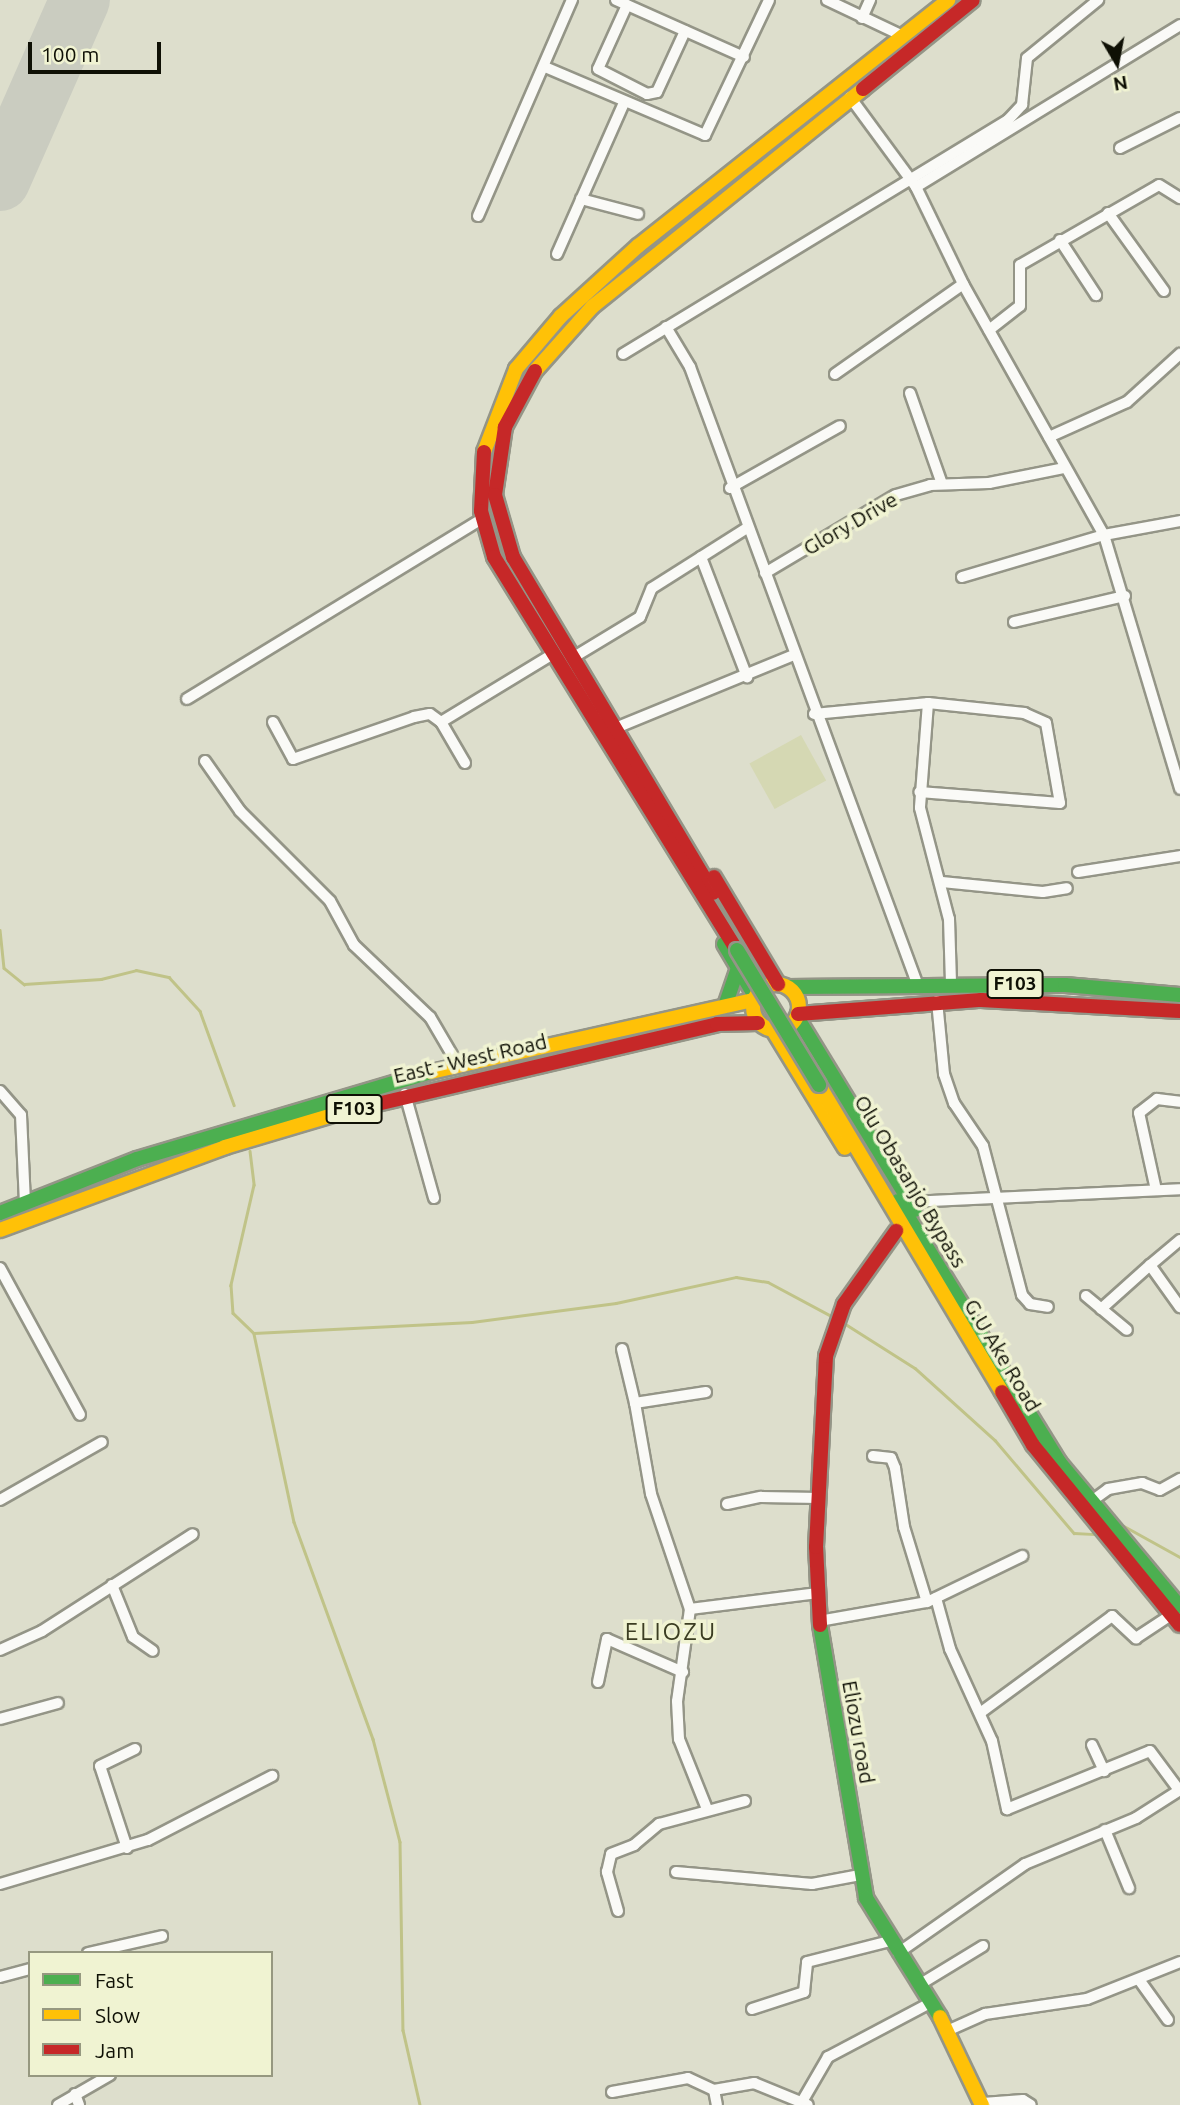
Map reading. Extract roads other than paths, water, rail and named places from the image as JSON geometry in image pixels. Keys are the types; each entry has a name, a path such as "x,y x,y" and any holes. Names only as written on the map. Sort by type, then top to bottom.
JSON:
{"main road":[{"path":"948,0 638,246 544,332 516,369 493,416 481,464 483,518 494,557 554,654 600,716 618,727 783,986 798,999 798,1015 909,1202 985,1356"},
{"path":"758,1023 755,998 600,716 574,657 513,557 498,515 497,462 516,401 552,346 592,307 974,0"},
{"name":"Olu Obasanjo Bypass","path":"600,716 985,1356 1089,1503 1177,1616"},
{"path":"725,1006 738,968"},
{"name":"F103","path":"755,998 783,986 951,984 1114,986 1180,995"},
{"name":"East - West Road","path":"0,1213 136,1159 458,1065 755,998"},
{"name":"F103","path":"758,1023 773,1030 798,1015 937,1001 1073,1001 1180,1011"},
{"name":"East - West Road","path":"0,1230 225,1147 405,1094 717,1024 758,1023"},
{"path":"773,1030 896,1231 985,1356"},
{"name":"Eliozu road","path":"896,1231 844,1304 830,1335 818,1498 819,1621 860,1875 894,1947 947,2031 982,2104"},
{"name":"G.U Ake Road","path":"985,1356 1056,1477 1177,1616"}],"street":[{"path":"478,216 572,0"},
{"path":"616,0 744,57"},
{"path":"545,67 624,103 705,135 769,0"},
{"path":"827,0 903,36"},
{"path":"862,18 870,0"},
{"path":"623,354 1017,112 1027,58 1098,0"},
{"path":"627,5 598,69 647,94 657,92 685,31"},
{"path":"916,187 1180,25"},
{"path":"850,97 916,187 963,284 1104,535 1125,596 1180,789"},
{"path":"557,254 624,103"},
{"path":"1120,148 1180,118"},
{"path":"989,330 1020,306 1020,265 1159,185 1180,198"},
{"path":"581,199 638,214"},
{"path":"1108,213 1164,291"},
{"path":"1060,240 1096,295"},
{"path":"835,374 963,284"},
{"path":"666,327 690,367 730,488 765,573 791,656 918,986"},
{"path":"1049,437 1127,402 1180,354"},
{"path":"910,393 942,484"},
{"path":"730,488 840,426"},
{"name":"Glory Drive","path":"765,573 896,495 942,484 1064,468"},
{"path":"187,699 483,518"},
{"path":"962,577 1104,535 1180,521"},
{"path":"574,657 640,617 652,588 747,528"},
{"path":"701,557 747,677"},
{"path":"1014,622 1125,596"},
{"path":"441,722 554,654"},
{"path":"618,727 747,677 791,656"},
{"path":"814,714 928,704 1039,716 1046,723 1062,800 1038,804 919,792"},
{"path":"928,704 919,792 942,882 951,984"},
{"path":"273,722 293,759 414,717 430,714 441,722 464,763"},
{"path":"205,761 240,811 330,901 354,945 430,1017 458,1065"},
{"path":"1078,872 1180,856"},
{"path":"942,882 1043,892 1067,888"},
{"path":"937,1001 944,1074 954,1103 983,1146 1000,1197 1022,1295 1030,1304 1048,1307"},
{"path":"0,1091 21,1115 25,1203"},
{"path":"405,1094 434,1198"},
{"path":"1156,1190 1139,1112 1157,1099 1180,1102"},
{"path":"909,1202 1180,1189"},
{"path":"1101,1309 1180,1240"},
{"path":"1150,1265 1180,1307"},
{"path":"0,1268 80,1415"},
{"path":"1086,1296 1127,1330"},
{"path":"622,1349 635,1403 651,1494 690,1609 679,1739 707,1809"},
{"path":"635,1403 706,1392"},
{"path":"0,1500 102,1442"},
{"path":"752,2009 804,1992 807,1962 894,1947 1025,1864 1105,1830 1180,1790 1150,1751 1007,1809 980,1713 950,1649 904,1527 895,1468 891,1458 873,1456"},
{"path":"1089,1503 1108,1489 1142,1483 1160,1490 1180,1479"},
{"path":"727,1504 761,1497 818,1498"},
{"path":"0,1650 193,1534"},
{"path":"819,1621 931,1600 1022,1556"},
{"path":"112,1585 133,1637 153,1651"},
{"path":"690,1609 818,1592"},
{"path":"980,1713 1112,1616 1136,1638 1177,1616"},
{"path":"598,1682 607,1639 683,1672"},
{"path":"0,1719 58,1703"},
{"path":"1092,1745 1104,1771"},
{"path":"127,1848 100,1766 135,1749"},
{"path":"1,1882 127,1848 272,1776"},
{"path":"618,1911 607,1872 611,1854 634,1845 659,1824 745,1801"},
{"path":"1105,1830 1129,1888"},
{"path":"676,1871 811,1884 860,1875"},
{"path":"97,1951 162,1936"},
{"path":"919,1986 983,1947"},
{"path":"947,2031 985,2014 1048,2007 1140,1981 1180,1962"},
{"path":"0,1977 28,1970"},
{"path":"1140,1981 1168,2020"},
{"path":"612,2092 688,2078 714,2090 754,2082 805,2102 828,2057 930,2003"},
{"path":"58,2105 77,2100 107,2077"},
{"path":"714,2090 717,2105"},
{"path":"982,2104 1023,2099 1031,2105"}],"waterway":[{"path":"0,930 4,968 24,984 101,979 136,970 169,977 200,1011 234,1105"},
{"path":"250,1151 254,1185 231,1285 233,1313 254,1333 472,1322 616,1303 736,1277 768,1282 835,1318"},
{"path":"844,1323 915,1368 995,1440 1074,1533 1095,1534"},
{"path":"254,1334 294,1522 373,1739 400,1842 403,2030 420,2105"},
{"path":"1124,1526 1180,1557"}],"district":[{"name":"ELIOZU","path":"671,1632"}]}
